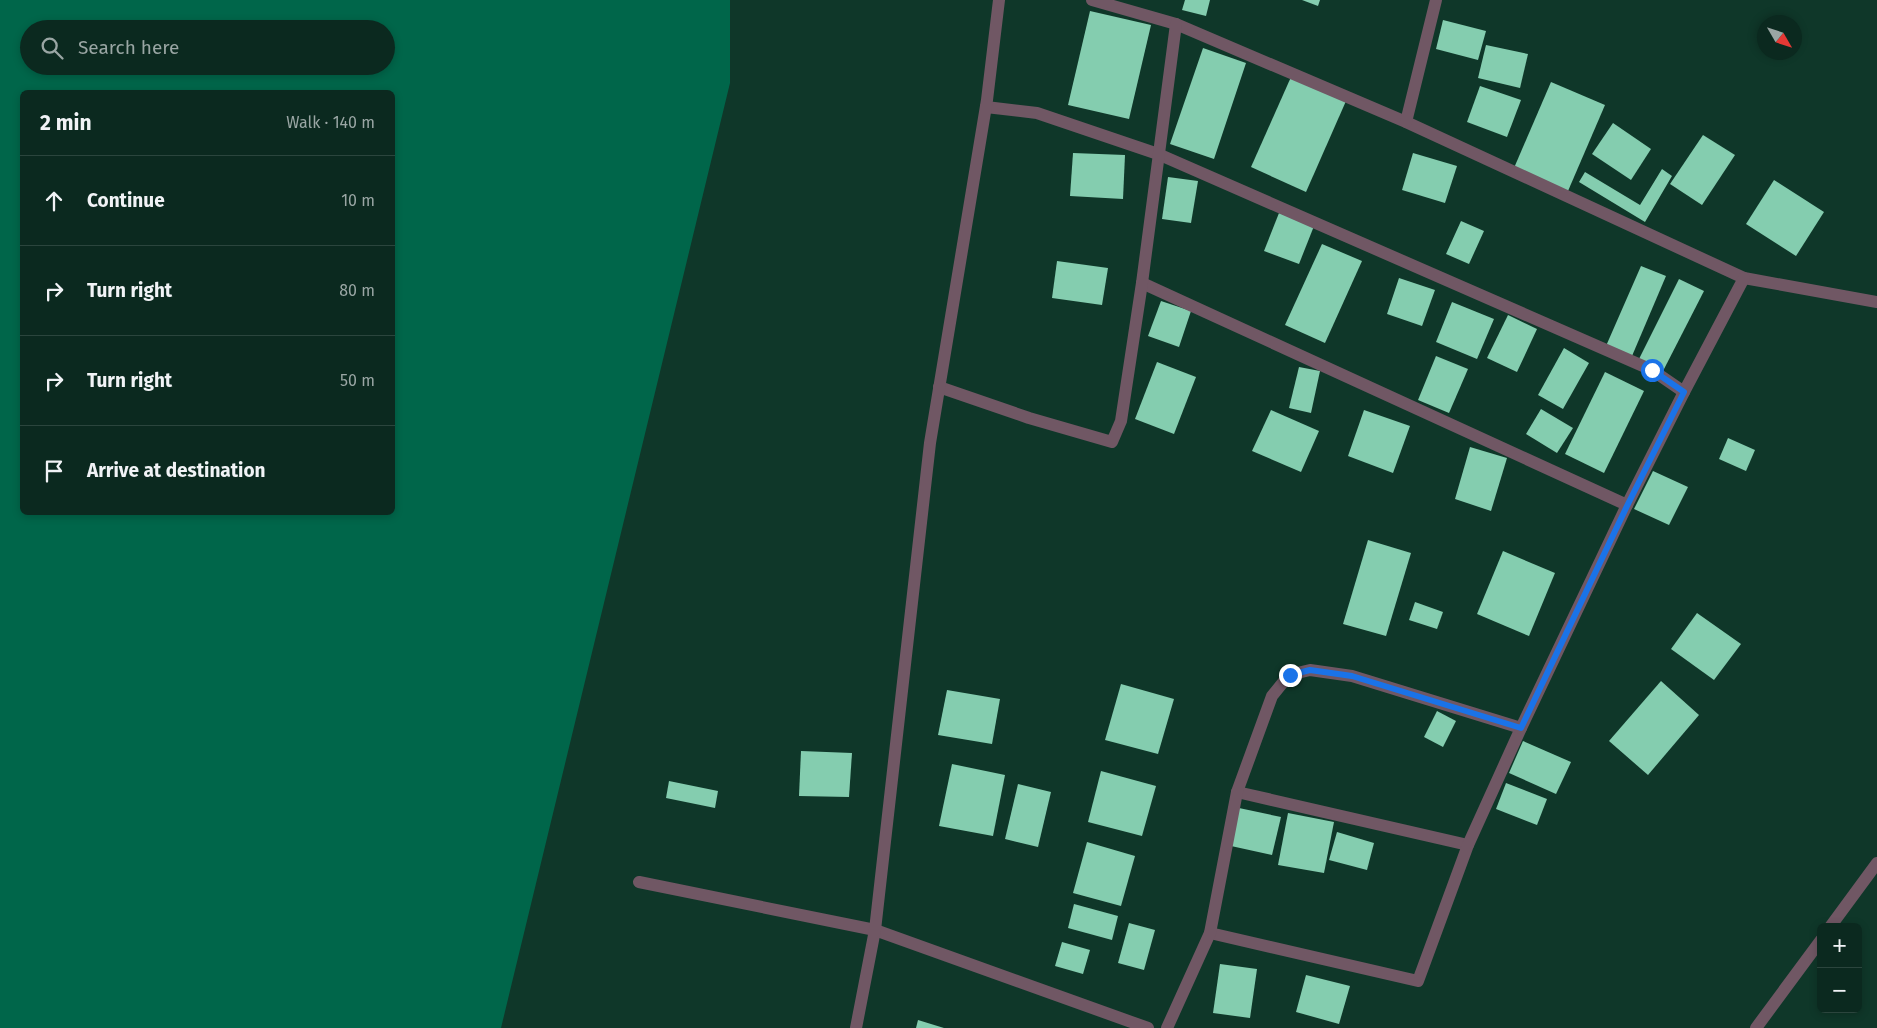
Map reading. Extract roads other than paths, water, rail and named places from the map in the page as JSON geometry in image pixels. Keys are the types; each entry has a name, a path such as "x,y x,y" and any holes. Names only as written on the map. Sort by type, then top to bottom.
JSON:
{"street":[{"path":"856,1028 875,930 930,443 986,107 999,0"},
{"path":"1092,0 1176,24 1406,122 1744,278 1877,302"},
{"path":"1406,122 1436,0"},
{"path":"939,387 1029,418 1112,442 1121,421 1142,283 1176,24"},
{"path":"986,107 1037,113 1158,154 1652,370 1684,392"},
{"path":"1210,933 1418,981 1468,845 1521,728 1627,506 1744,278"},
{"path":"1142,283 1627,506"},
{"path":"1166,1028 1210,933 1237,792 1272,696 1290,675 1310,670 1352,676 1521,728"},
{"path":"1237,792 1468,845"},
{"path":"1833,923 1877,863"},
{"path":"639,882 875,930 1148,1028"},
{"path":"1756,1028 1817,945"}]}
